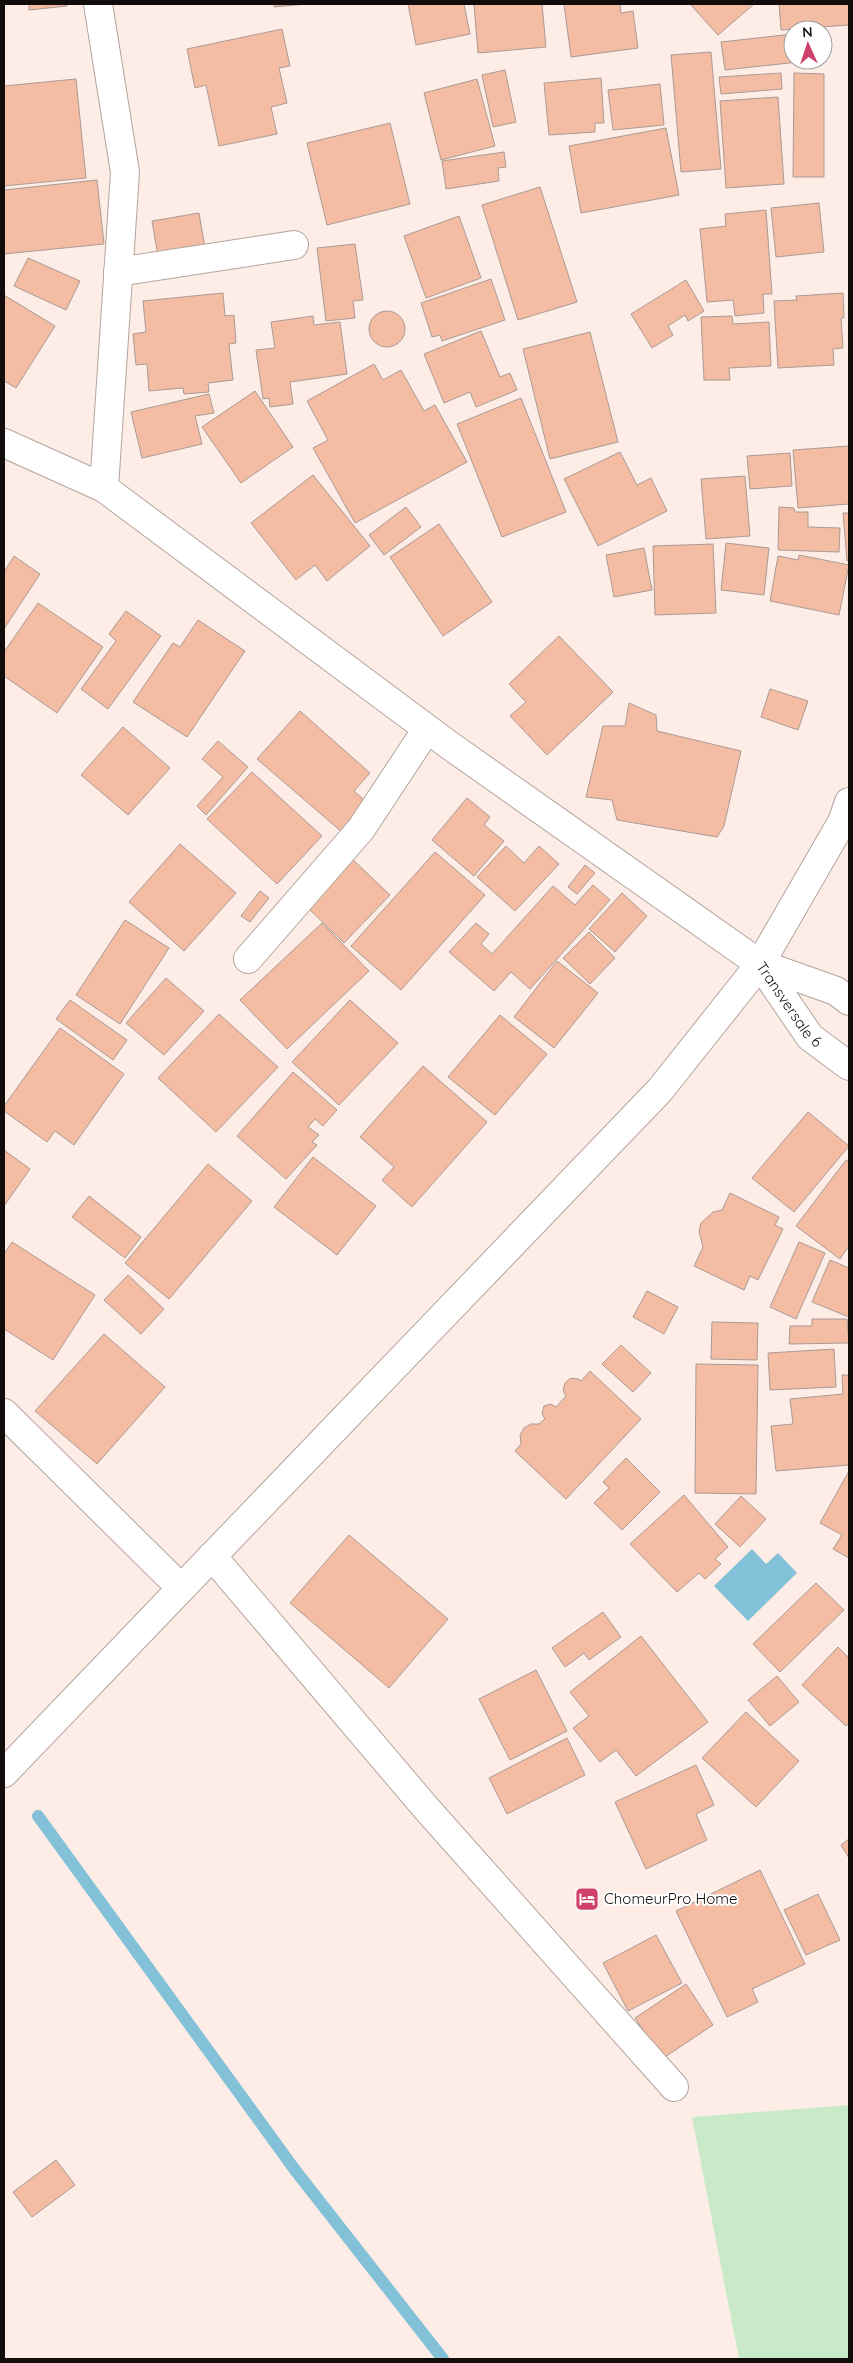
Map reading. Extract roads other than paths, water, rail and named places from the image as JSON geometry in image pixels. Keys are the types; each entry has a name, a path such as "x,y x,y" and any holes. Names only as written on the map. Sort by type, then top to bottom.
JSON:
{"street":[{"path":"98,4 125,172 104,488"},
{"path":"118,272 294,245"},
{"path":"4,443 104,488 427,729 760,964"},
{"path":"248,959 361,829 427,729"},
{"path":"4,1773 660,1090 760,964 842,822 849,802"},
{"name":"Transversale 6","path":"760,964 836,991 849,1001"},
{"name":"Transversale 6","path":"760,964 810,1037 849,1066"},
{"path":"4,1413 181,1588"},
{"path":"212,1556 426,1808 674,2086"}],"water":[{"path":"752,1549 766,1564 778,1553 797,1573 748,1621 714,1586"}],"waterway":[{"path":"38,1816 295,2170 443,2359"}],"place":[{"name":"ChomeurPro Home","path":"587,1899"}]}
